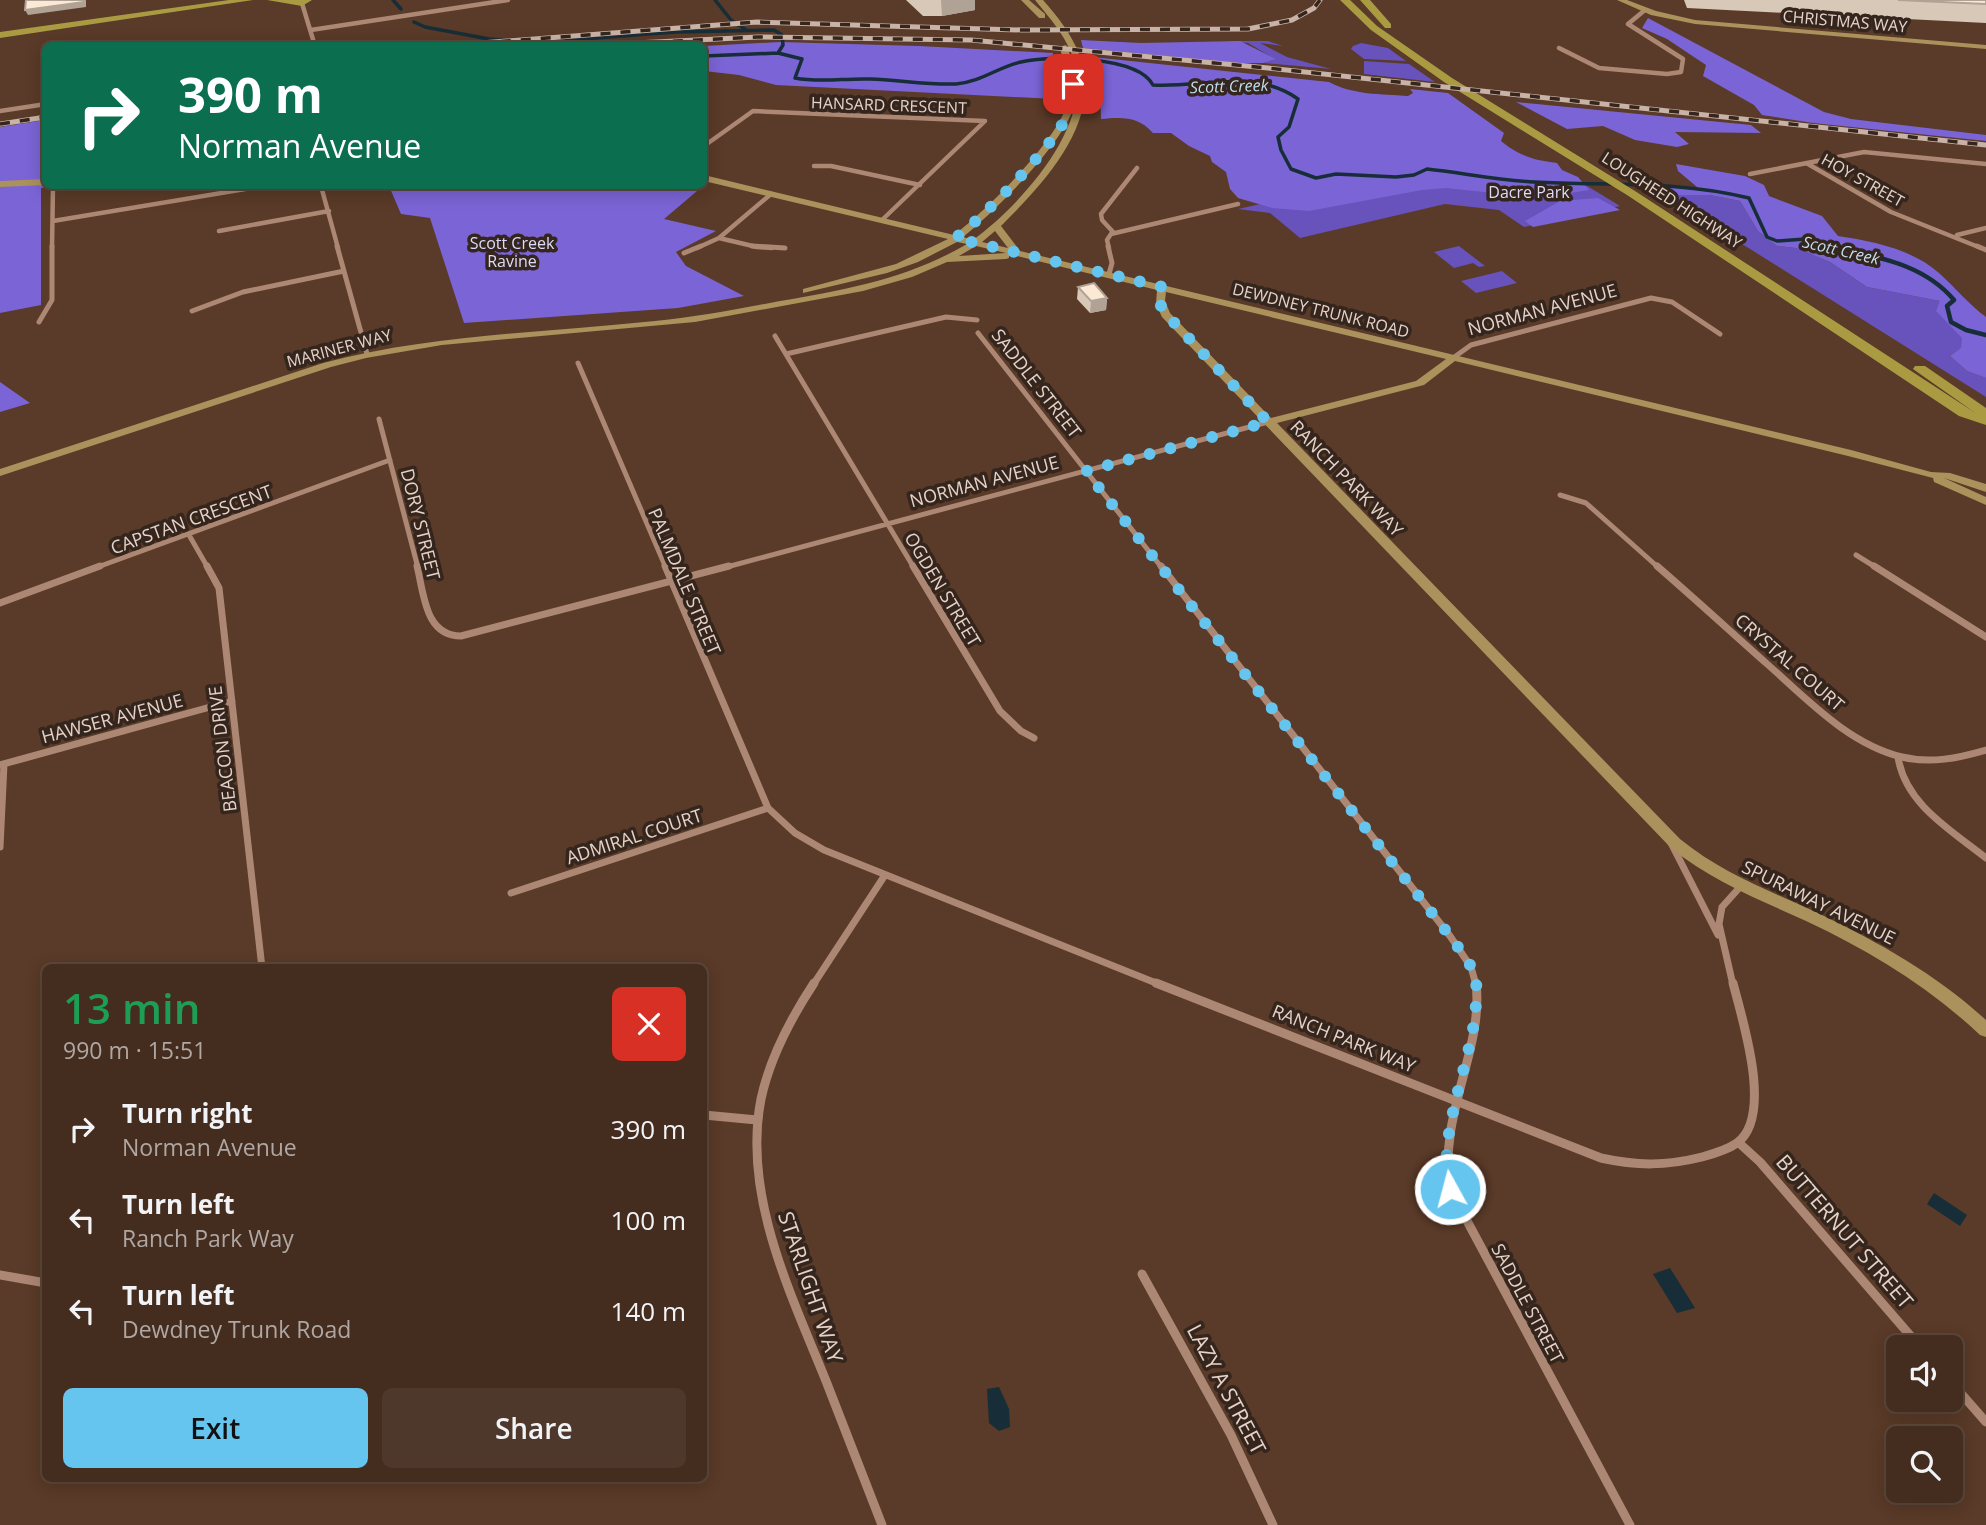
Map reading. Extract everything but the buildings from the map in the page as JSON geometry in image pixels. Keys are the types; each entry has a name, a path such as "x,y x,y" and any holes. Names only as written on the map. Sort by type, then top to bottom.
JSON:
{"main road":[{"path":"0,30 208,0"},
{"path":"0,35 248,0"},
{"path":"272,0 303,1"},
{"name":"MARINER WAY","path":"700,318 878,273 928,254 955,238 977,220 1052,139 1070,108 1073,84 1066,54 1049,24 1025,0"},
{"name":"MARINER WAY","path":"0,473 367,354 449,340 634,327 700,318 871,287 916,273 945,260 974,243 996,225 1053,160 1073,128 1080,108 1083,86 1079,60 1063,28 1039,0"},
{"name":"LOUGHEED HIGHWAY","path":"1345,0 1374,28 1448,80 1631,193 1964,412 1986,421"},
{"name":"LOUGHEED HIGHWAY","path":"1365,0 1378,16 1404,39 1986,414"},
{"name":"CHRISTMAS WAY","path":"1621,0 1645,10 1710,23 1986,47"},
{"name":"DEWDNEY TRUNK ROAD","path":"707,179 1851,453 1931,475 1946,475 1986,488"},
{"path":"0,184 42,182"},
{"path":"996,225 1018,255"},
{"path":"913,228 928,254"},
{"path":"945,260 1018,255"},
{"name":"RANCH PARK WAY","path":"1163,287 1159,299 1160,307 1166,314 1667,836"},
{"name":"NORMAN AVENUE","path":"1268,422 1420,383 1433,376 1453,358"},
{"name":"DEWDNEY TRUNK ROAD","path":"1931,475 1943,483 1986,501"},
{"name":"SPURAWAY AVENUE","path":"1667,836 1700,863 1740,887 1889,956 1939,990 1986,1030"}],"street":[{"path":"311,30 508,0"},
{"path":"303,1 314,42"},
{"path":"1559,48 1599,68 1667,74 1681,72 1683,59 1628,24 1645,10"},
{"path":"0,111 42,105"},
{"name":"HANSARD CRESCENT","path":"707,144 753,111 985,121 882,220"},
{"path":"1750,174 1878,152 1986,164"},
{"name":"HOY STREET","path":"1806,163 1891,212 1986,250"},
{"path":"814,166 831,166 920,185"},
{"path":"1114,233 1102,220 1101,214 1137,168"},
{"path":"39,322 52,300 54,189"},
{"path":"54,221 246,189"},
{"path":"321,189 367,354"},
{"path":"684,253 719,238 771,194"},
{"path":"1109,274 1112,263 1107,240 1114,233 1238,204"},
{"path":"219,231 329,211"},
{"path":"1956,236 1986,228"},
{"path":"719,238 757,247 785,248"},
{"path":"192,311 243,292 344,271"},
{"name":"NORMAN AVENUE","path":"1453,358 1471,345 1651,298 1672,302 1720,334"},
{"path":"786,354 946,317 977,320"},
{"name":"SADDLE STREET","path":"978,333 1450,936 1470,966 1476,981 1476,1005 1445,1161 1446,1174 1455,1202 1630,1525"},
{"name":"OGDEN STREET","path":"775,336 1000,711 1021,731 1034,738"},
{"name":"PALMDALE STREET","path":"578,363 768,808"},
{"name":"DORY STREET","path":"379,419 432,623 442,634"},
{"name":"NORMAN AVENUE","path":"442,634 457,637 473,635 1268,422"},
{"name":"CAPSTAN CRESCENT","path":"0,603 390,460"},
{"name":"CRYSTAL COURT","path":"1560,495 1586,503 1844,730 1898,757"},
{"name":"BEACON DRIVE","path":"189,535 219,588 262,964"},
{"path":"1856,555 1986,637"},
{"name":"HAWSER AVENUE","path":"2,764 232,701"},
{"path":"1986,750 1947,761 1898,757 1899,771 1909,791 1986,858"},
{"path":"0,847 2,764"},
{"name":"RANCH PARK WAY","path":"768,808 779,821 808,842 885,875 1457,1103 1601,1158 1631,1165 1678,1163 1715,1153 1738,1142 1752,1117 1755,1075 1743,1014 1720,930 1720,912 1740,887"},
{"name":"ADMIRAL COURT","path":"510,893 768,808"},
{"name":"RANCH PARK WAY","path":"1667,836 1725,952"},
{"name":"STARLIGHT WAY","path":"882,1525 789,1287 768,1223 758,1164 757,1120 772,1062 796,1012 885,875"},
{"path":"707,1115 757,1120"},
{"name":"BUTTERNUT STREET","path":"1738,1142 1760,1162 1910,1335"},
{"name":"LAZY A STREET","path":"1142,1274 1231,1435 1273,1525"},
{"path":"0,1275 42,1282"},
{"path":"1963,1396 1986,1422"}],"green space":[{"path":"1648,18 1824,112 1851,119 1986,135 1986,141 1762,115 1754,105 1703,76 1706,65 1667,39 1642,28"},
{"path":"1081,40 1141,43 1240,41 1276,59 1263,63 1238,63 1083,48"},
{"path":"1227,41 1268,41 1283,46 1260,43 1287,57 1331,69 1263,63 1275,59 1248,43"},
{"path":"780,42 1053,53 1055,99 776,85 739,75 707,71 707,46"},
{"path":"1361,43 1388,48 1406,61 1364,59 1351,49"},
{"path":"1093,57 1329,82 1367,93 1408,96 1413,93 1410,89 1448,93 1504,133 1501,141 1515,151 1541,161 1557,163 1562,170 1578,177 1589,190 1539,198 1446,188 1309,211 1272,208 1238,198 1230,189 1226,172 1212,162 1210,156 1171,133 1153,133 1142,123 1129,119 1101,119 1100,78"},
{"path":"1364,61 1409,64 1435,82 1364,74"},
{"path":"1516,102 1751,125 1761,133 1675,132 1689,144 1677,147 1635,140 1603,126 1567,129"},
{"path":"42,120 41,305 0,313 0,127"},
{"name":"Dacre Park","path":"1510,148 1560,171 1620,206 1524,227 1499,210 1445,204 1300,238 1270,213 1238,209"},
{"path":"1676,164 1745,176 1764,185 1769,196 1822,216 1838,236 1891,247 1928,265 1986,317 1986,378 1967,371 1950,356 1961,348 1962,338 1936,311 1940,301 1867,287 1830,262 1796,248 1777,246 1758,231 1740,201 1710,195 1664,195 1650,186 1697,187 1678,171"},
{"name":"Scott Creek Ravine","path":"390,189 699,189 664,219 716,231 676,252 686,266 744,296 678,308 464,323 430,218 401,214"},
{"path":"1664,195 1710,195 1740,201 1758,231 1777,246 1796,248 1830,262 1867,287 1940,301 1963,338 1962,348 1950,356 1967,371 1986,378 1986,397"},
{"path":"1598,198 1620,210 1533,227 1525,221 1560,201"},
{"path":"1459,246 1485,266 1479,267 1473,263 1454,268 1434,252"},
{"path":"1502,271 1517,283 1476,293 1461,281"},
{"path":"0,382 30,403 0,412"}],"water":[{"path":"1934,1193 1967,1215 1960,1226 1927,1204"},
{"path":"1670,1268 1695,1308 1677,1313 1653,1274"},
{"path":"999,1387 1009,1409 1010,1427 999,1431 989,1423 987,1389"}],"waterway":[{"name":"Scott Creek","path":"393,0 401,9"},
{"path":"715,0 731,20 745,29"},
{"name":"Scott Creek","path":"414,22 425,27 519,42"},
{"name":"Scott Creek","path":"542,42 675,32 774,30 782,35 783,45 778,53"},
{"path":"707,56 778,53"},
{"name":"Scott Creek","path":"778,53 802,59 795,78 814,80 870,79 956,84 1021,62 1072,59 1113,63 1130,68 1144,75 1153,85 1228,82 1264,84 1298,99 1289,127 1278,137 1281,150 1291,169 1316,178 1336,174 1396,177 1414,175 1427,169 1521,181 1695,188 1749,198 1767,237 1777,241 1805,239 1838,248"},
{"name":"Scott Creek","path":"1831,246 1897,263 1928,278 1954,300 1947,306 1951,322 1966,330 1986,335"}],"railway":[{"path":"494,42 757,22 1022,30 1248,29 1292,20 1314,8 1320,0"},
{"path":"655,42 758,37 971,40 1268,68 1986,145"},
{"path":"0,124 42,118"}],"route":[{"path":"1073,84 1067,116 1052,139 977,220 955,238 1018,255 1163,287 1159,299 1160,307 1268,422 1086,471 1450,936 1474,973 1477,992 1474,1021 1446,1150 1446,1174 1450,1189"}]}
